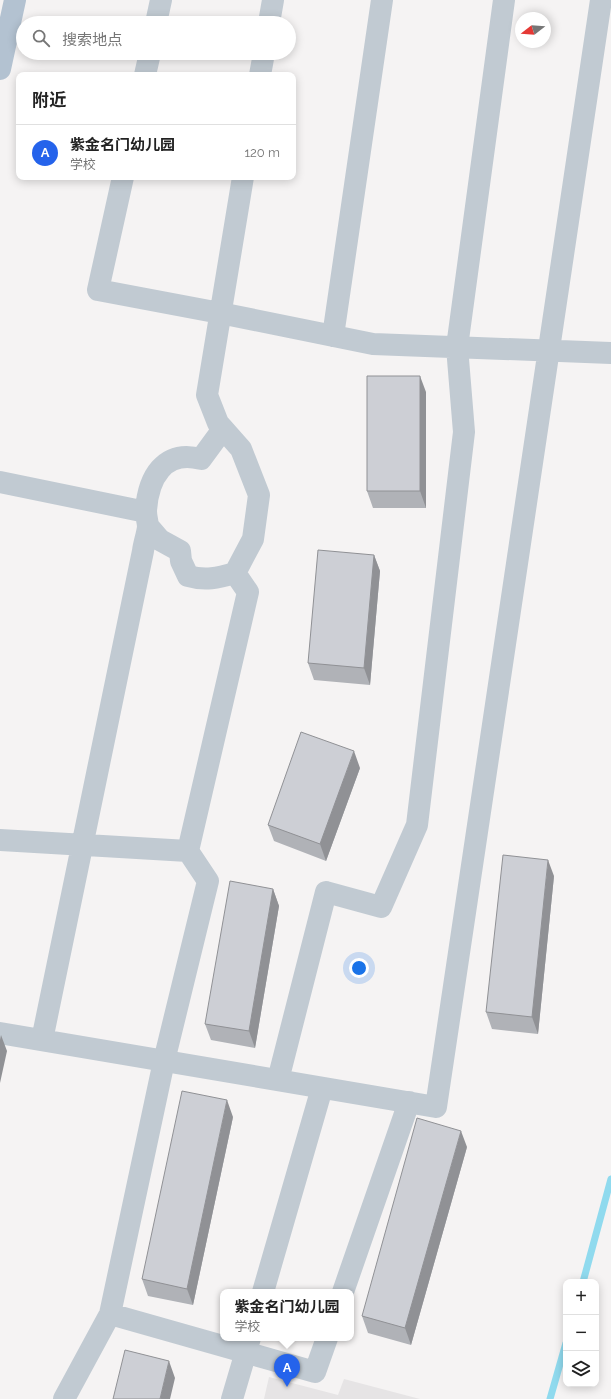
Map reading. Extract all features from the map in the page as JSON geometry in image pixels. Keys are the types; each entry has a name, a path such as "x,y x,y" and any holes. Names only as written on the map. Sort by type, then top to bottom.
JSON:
{"main road":[{"path":"0,69 15,0"}],"street":[{"path":"158,16 161,0"},
{"path":"270,16 273,0"},
{"path":"333,336 382,0"},
{"path":"278,1080 326,892 380,907 417,825 464,432 457,347 504,0"},
{"path":"0,1033 436,1107 550,351 601,0"},
{"path":"146,72 148,60"},
{"path":"261,72 263,60"},
{"path":"122,180 98,290 373,344 611,353"},
{"path":"0,482 147,519 160,540 180,551 181,561 188,576 200,580 235,573 253,539 259,495 241,448 218,423 207,395 242,180"},
{"path":"42,1040 83,845 147,519 150,486 165,464 187,455 201,459 223,428"},
{"path":"64,1399 110,1314 164,1061 208,881 188,851 248,592 235,573"},
{"path":"0,840 188,851"},
{"path":"264,1289 322,1088"},
{"path":"344,1289 409,1102"},
{"path":"110,1314 220,1339"},
{"path":"230,1341 248,1345 315,1372 326,1341"},
{"path":"232,1399 248,1345"}],"shaded area":[{"path":"269,1377 338,1395 344,1379 420,1399 264,1399"}],"building":[{"path":"367,376 420,376 420,491 367,491"},
{"path":"318,550 374,555 364,668 308,663"},
{"path":"301,732 354,751 320,844 268,825"},
{"path":"503,855 548,860 532,1017 486,1012"},
{"path":"230,881 273,889 249,1031 205,1024"},
{"path":"182,1091 227,1100 187,1289 142,1279"},
{"path":"417,1118 461,1131 405,1328 362,1316"},
{"path":"125,1350 169,1361 160,1399 113,1399"}],"waterway":[{"path":"584,1279 611,1179"},
{"path":"550,1399 564,1351"}],"place":[{"name":"紫金名门幼儿园","path":"287,1387"}]}
